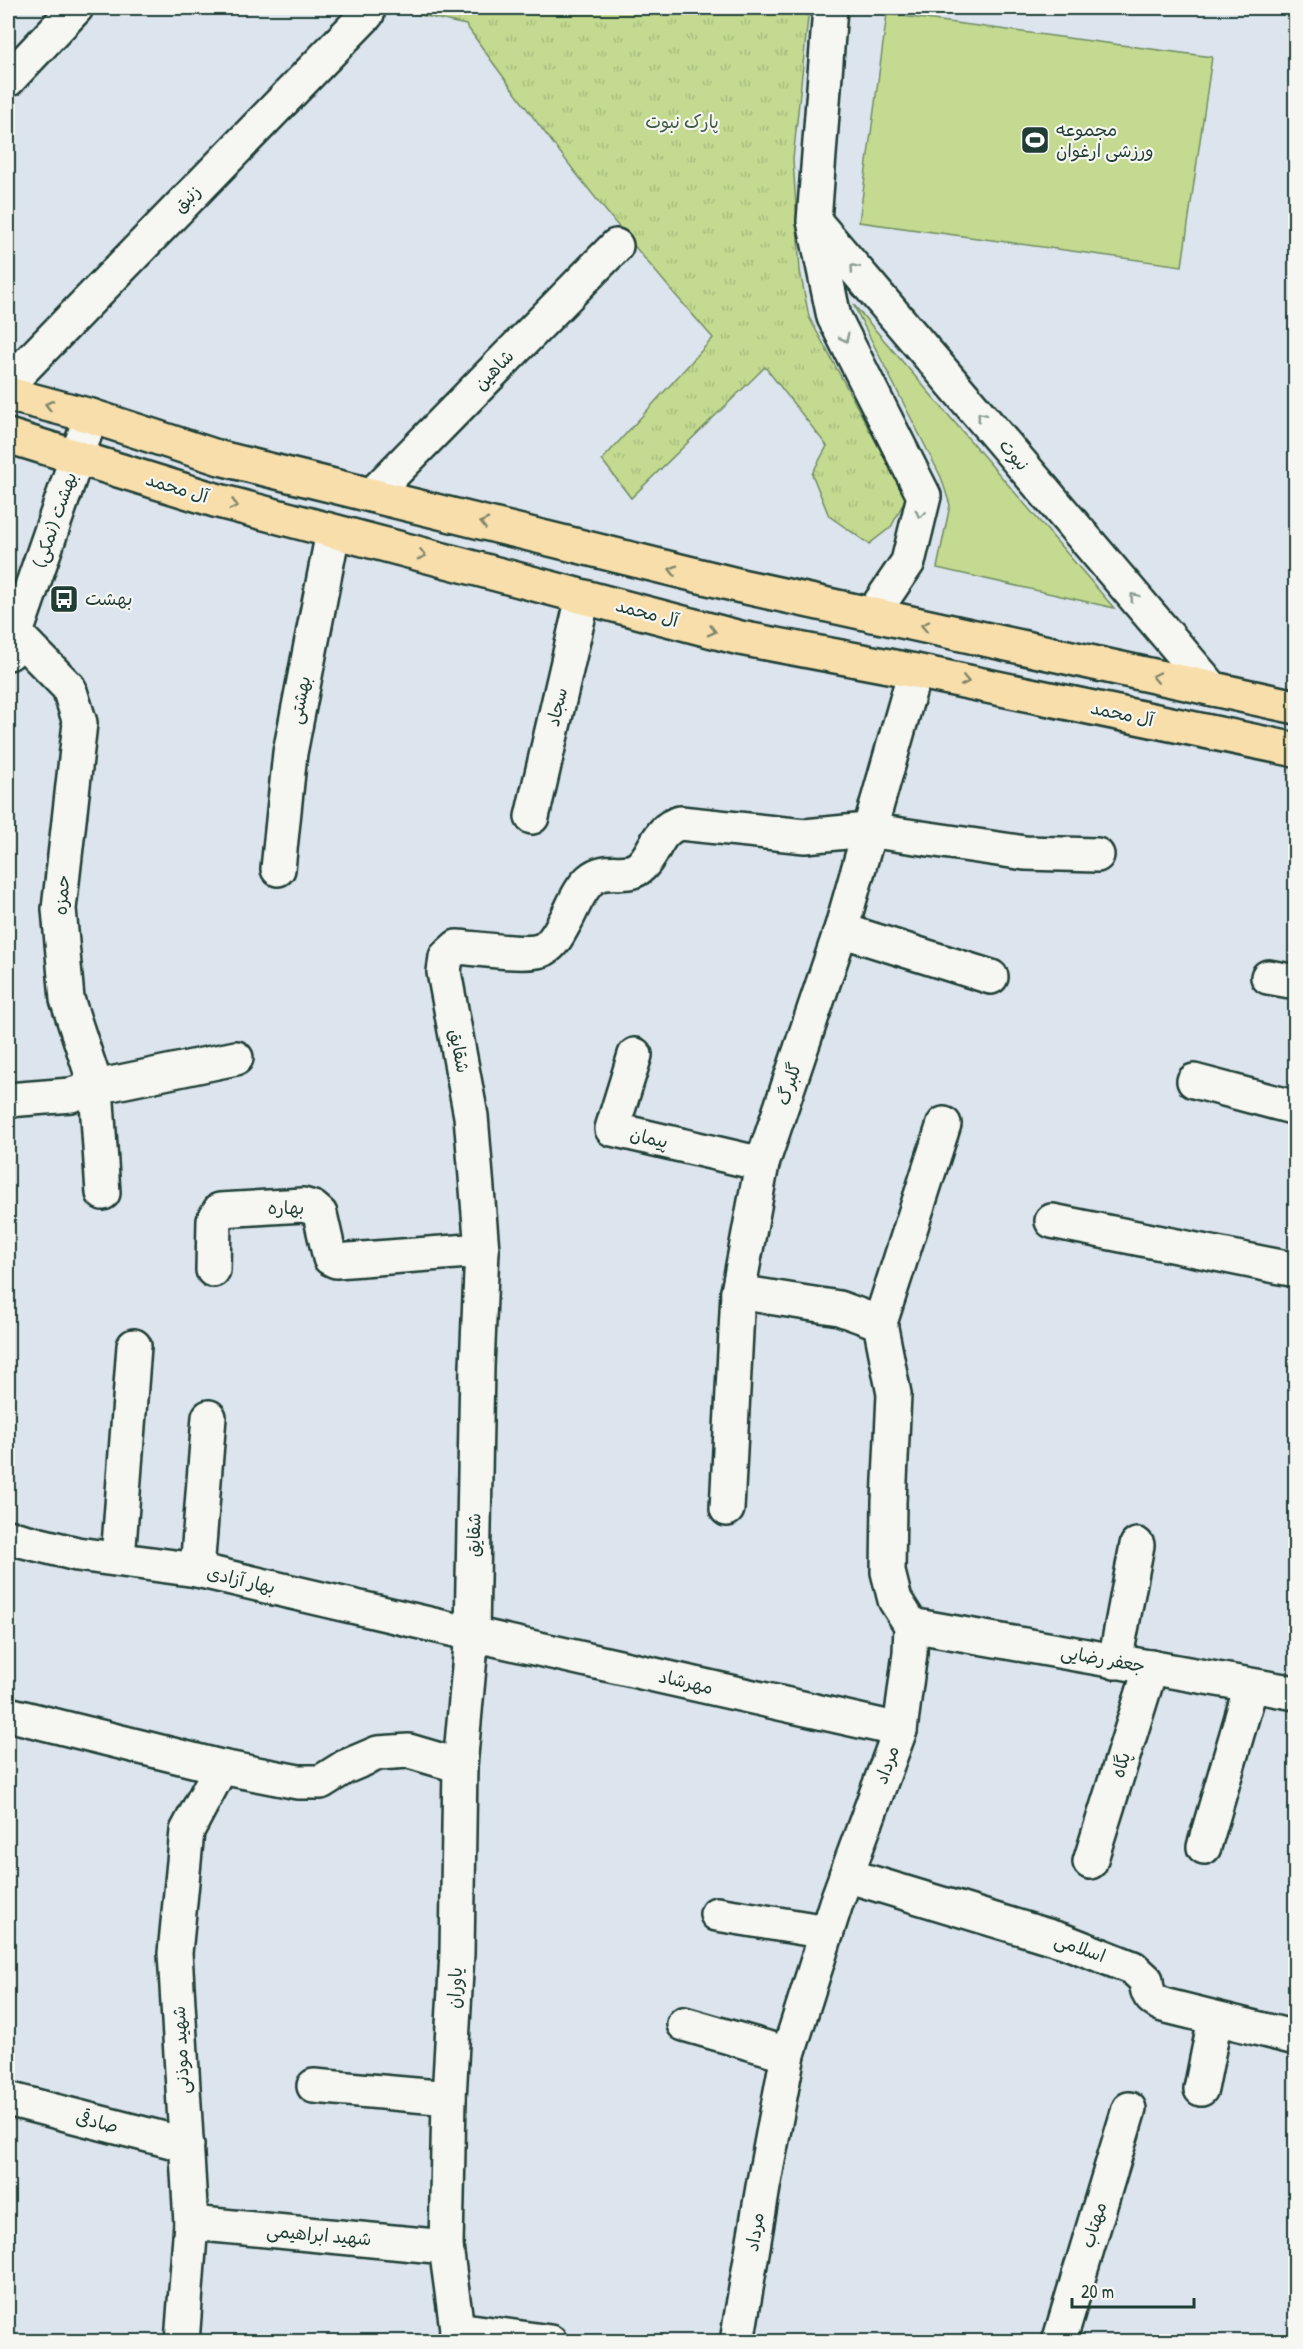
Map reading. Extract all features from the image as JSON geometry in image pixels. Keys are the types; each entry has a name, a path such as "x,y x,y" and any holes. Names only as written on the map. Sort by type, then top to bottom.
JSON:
{"main road":[{"path":"8,394 91,416 219,458 741,586 1296,707"},
{"name":"آل محمد","path":"8,436 216,500 740,638 915,670 1296,750"}],"street":[{"path":"8,80 76,8"},
{"path":"830,8 814,221 834,317 924,496 908,562 872,615"},
{"name":"زنبق","path":"8,384 367,14"},
{"name":"نبوت","path":"814,221 1213,689"},
{"name":"شاهین","path":"372,495 616,246"},
{"name":"بهشت (نمکی)","path":"12,646 91,416"},
{"name":"بهشتی","path":"278,869 290,753 333,532"},
{"name":"سجاد","path":"532,817 583,597"},
{"name":"حمزه","path":"12,646 69,688 80,723 59,909 66,999 96,1087 103,1192"},
{"name":"گلبرگ","path":"727,1509 738,1292 762,1164 841,930 867,830 915,670"},
{"name":"شقایق","path":"472,1634 477,1367 482,1250 471,1116 444,972 446,957 457,947 526,952 543,950 554,941 588,882 600,873 628,873 640,867 663,832 680,823 805,836 867,830"},
{"path":"867,830 1025,854 1097,855"},
{"path":"841,930 991,977"},
{"name":"پیمان","path":"635,1054 612,1129 762,1164"},
{"path":"8,1100 71,1095 96,1087 236,1058"},
{"path":"1194,1082 1296,1108"},
{"path":"911,1625 895,1600 888,1572 894,1394 880,1323 944,1124"},
{"name":"بهاره","path":"213,1270 214,1220 220,1210 303,1205 313,1208 320,1214 330,1258 336,1261 482,1250"},
{"path":"1052,1221 1296,1269"},
{"path":"738,1292 838,1308 880,1323"},
{"path":"118,1559 134,1346"},
{"path":"197,1570 209,1417"},
{"name":"بهار آزادی","path":"8,1537 77,1554 197,1570 472,1634"},
{"path":"1115,1662 1137,1545"},
{"name":"جعفر رضایی","path":"911,1625 1296,1694"},
{"name":"مرداد","path":"737,2342 762,2187 788,2054 846,1875 900,1730 910,1653 911,1625"},
{"name":"مهرشاد","path":"472,1634 900,1730"},
{"name":"یاوران","path":"457,2335 446,2247 449,2098 457,1953 460,1766 472,1634"},
{"name":"پگاه","path":"1090,1862 1151,1667"},
{"path":"1204,1847 1251,1686"},
{"path":"8,1714 221,1767 309,1783 321,1782 345,1767 378,1753 409,1751 460,1766"},
{"name":"شهید موذنی","path":"182,2342 191,2223 175,1953 187,1831 221,1767"},
{"name":"اسلامی","path":"846,1875 1064,1941 1140,1972 1146,1980 1146,1991 1153,2001 1215,2019 1296,2038"},
{"path":"717,1914 827,1932"},
{"path":"1201,2089 1215,2019"},
{"path":"684,2024 788,2054"},
{"path":"314,2086 449,2098"},
{"name":"صادقی","path":"8,2099 187,2145"},
{"name":"مهتاب","path":"1059,2342 1129,2109"},
{"name":"شهید ابراهیمی","path":"191,2223 446,2247"},
{"path":"457,2335 550,2342"}],"green space":[{"name":"پارک نبوت","path":"389,8 809,8 793,159 800,271 809,317 906,498 891,527 869,544 829,516 812,474 827,446 765,367 631,498 602,460 713,338 585,185 466,25"},
{"name":"مجموعه ورزشی ارغوان","path":"887,14 1212,57 1182,266 859,222"},
{"path":"853,304 1114,608 937,568 950,505 941,477"}],"place":[{"name":"مجموعه ورزشی ارغوان","path":"1035,140"},
{"name":"بهشت","path":"64,599"}]}
